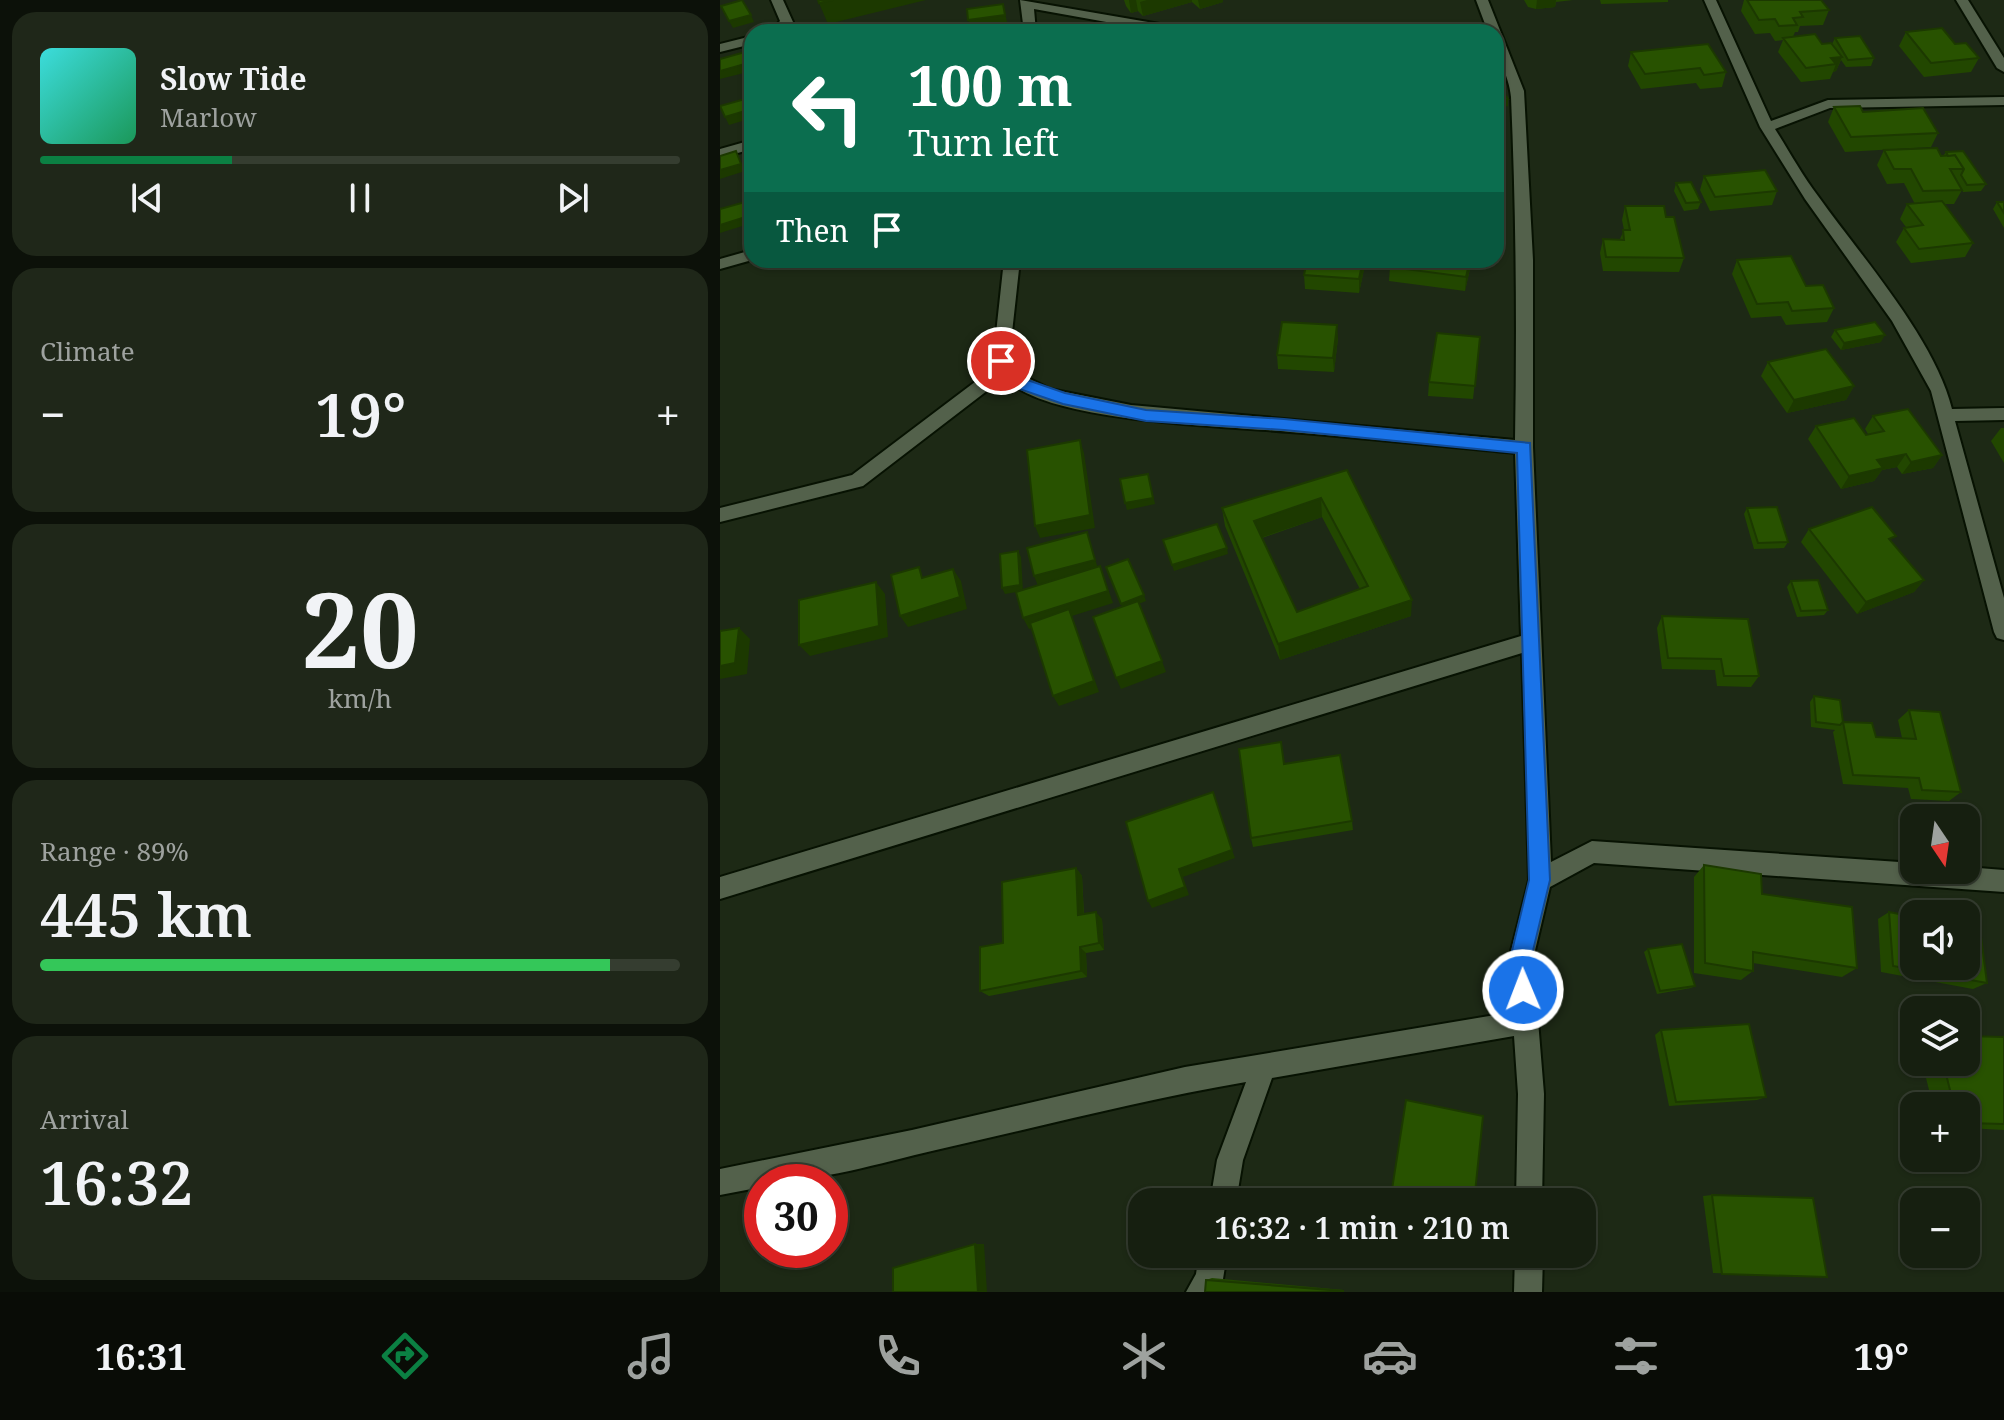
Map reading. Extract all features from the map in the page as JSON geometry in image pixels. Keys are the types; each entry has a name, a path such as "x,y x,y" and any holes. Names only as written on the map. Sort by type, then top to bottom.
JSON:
{"street":[{"path":"777,0 787,22 785,24"},
{"path":"1482,0 1485,24"},
{"path":"1710,0 1767,127 1810,196 1899,318 1939,391 2004,632"},
{"path":"1962,0 2004,68"},
{"path":"1029,24 1027,2 1141,24"},
{"path":"720,48 744,42"},
{"path":"1504,66 1517,91 1525,260 1524,447 1540,880 1521,959 1531,1094 1529,1188"},
{"path":"1767,127 1828,104 2004,101"},
{"path":"720,154 744,146"},
{"path":"720,264 744,257"},
{"path":"1011,268 1001,361 1003,370 1017,382 1063,398 1146,416 1524,447"},
{"path":"720,515 857,481 1003,370"},
{"path":"1944,415 2004,414"},
{"path":"720,888 1533,641"},
{"path":"1540,880 1592,852 2004,881"},
{"path":"720,1182 912,1143 1185,1080 1525,1022"},
{"path":"1225,1188 1230,1160 1264,1066"},
{"path":"1200,1292 1209,1279 1211,1268"},
{"path":"1528,1292 1529,1268"}],"building":[{"path":"742,0 751,15 729,21 721,6"},
{"path":"1747,0 1821,0 1829,10 1800,12 1803,17 1793,18 1797,25 1779,26 1775,19 1759,20"},
{"path":"1003,4 1005,15 968,20 967,9"},
{"path":"1942,28 1955,44 1966,43 1979,58 1931,63 1906,32"},
{"path":"1815,34 1822,44 1831,43 1842,57 1831,58 1836,64 1806,68 1783,38"},
{"path":"1860,36 1874,58 1848,60 1835,38"},
{"path":"1708,44 1726,72 1704,75 1700,68 1645,74 1631,52"},
{"path":"744,52 744,64 720,71 720,59"},
{"path":"744,99 744,111 725,117 720,106"},
{"path":"1860,106 1863,112 1923,108 1938,133 1851,137 1834,107"},
{"path":"1937,148 1941,156 1955,155 1964,169 1950,169 1962,190 1923,191 1911,169 1894,169 1884,150"},
{"path":"736,151 741,164 720,170 720,156"},
{"path":"1963,151 1986,184 1967,185 1961,175 1964,169 1955,155 1948,156 1946,152"},
{"path":"1765,170 1777,191 1715,197 1704,176"},
{"path":"1691,182 1701,202 1686,203 1676,183"},
{"path":"1942,201 1973,243 1919,249 1904,228 1923,225 1907,204"},
{"path":"744,202 744,218 720,225 720,209"},
{"path":"1625,206 1664,206 1666,217 1674,217 1684,258 1606,257 1603,239 1624,240 1623,230 1630,230"},
{"path":"1791,256 1806,286 1823,285 1834,308 1792,311 1788,302 1757,304 1737,260"},
{"path":"1305,268 1361,268 1359,279 1304,275"},
{"path":"1398,268 1468,268 1466,277"},
{"path":"1282,322 1337,325 1333,358 1277,355"},
{"path":"1875,322 1885,335 1844,343 1835,330"},
{"path":"1437,333 1480,337 1475,386 1429,382"},
{"path":"1826,349 1854,386 1794,400 1768,362"},
{"path":"1908,409 1942,455 1911,462 1906,454 1877,460 1883,468 1849,476 1816,426 1854,418 1866,435 1884,431 1873,416"},
{"path":"1080,440 1090,515 1035,526 1027,450"},
{"path":"1347,470 1412,600 1278,644 1222,508","holes":["1321,498 1368,586 1297,612 1254,521"]},
{"path":"1148,474 1153,498 1125,503 1120,479"},
{"path":"1777,507 1788,542 1758,543 1747,508"},
{"path":"1872,507 1896,536 1889,539 1924,580 1866,602 1809,529"},
{"path":"1217,524 1227,548 1172,565 1163,540"},
{"path":"1087,532 1095,560 1034,576 1027,548"},
{"path":"1018,551 1020,585 1002,588 1000,554"},
{"path":"1128,559 1144,595 1121,604 1106,567"},
{"path":"1100,566 1108,591 1023,618 1016,592"},
{"path":"919,567 922,578 953,569 960,597 900,616 891,575"},
{"path":"1818,580 1828,610 1801,611 1791,581"},
{"path":"876,582 879,626 799,645 799,600"},
{"path":"1138,601 1162,661 1116,678 1093,617"},
{"path":"1069,609 1094,681 1053,696 1030,623"},
{"path":"1662,616 1748,619 1759,676 1724,676 1721,659 1668,658"},
{"path":"739,628 735,663 720,666 720,631"},
{"path":"1814,696 1840,700 1843,722 1840,725 1816,722"},
{"path":"1909,710 1940,712 1961,792 1922,790 1919,778 1853,775 1843,722 1872,723 1876,737 1916,739"},
{"path":"1281,742 1284,764 1340,755 1352,821 1251,838 1239,749"},
{"path":"1213,792 1232,850 1179,869 1185,887 1148,901 1126,822"},
{"path":"1704,865 1761,874 1762,894 1852,907 1857,968 1753,952 1753,971 1705,963"},
{"path":"1076,868 1078,915 1096,912 1099,943 1080,947 1081,971 980,991 980,947 1003,943 1002,882"},
{"path":"1889,912 1900,914 1900,967 1893,966"},
{"path":"1980,929 1987,983 1970,980 1980,980"},
{"path":"1682,944 1695,986 1660,991 1648,949"},
{"path":"1749,1024 1766,1097 1676,1102 1661,1030"},
{"path":"1980,1036 2004,1037 2004,1124 1980,1123 1980,1092 1950,1092 1946,1076 1980,1076"},
{"path":"1406,1100 1483,1116 1475,1188 1392,1188"},
{"path":"1712,1195 1813,1198 1827,1277 1722,1274"},
{"path":"975,1244 978,1292 893,1292 893,1268"},
{"path":"1206,1280 1343,1291 1343,1292 1205,1292"}],"route":[{"path":"1001,361 1003,370 1017,382 1063,398 1146,416 1524,447 1532,598 1540,880 1521,959 1523,990"}]}
